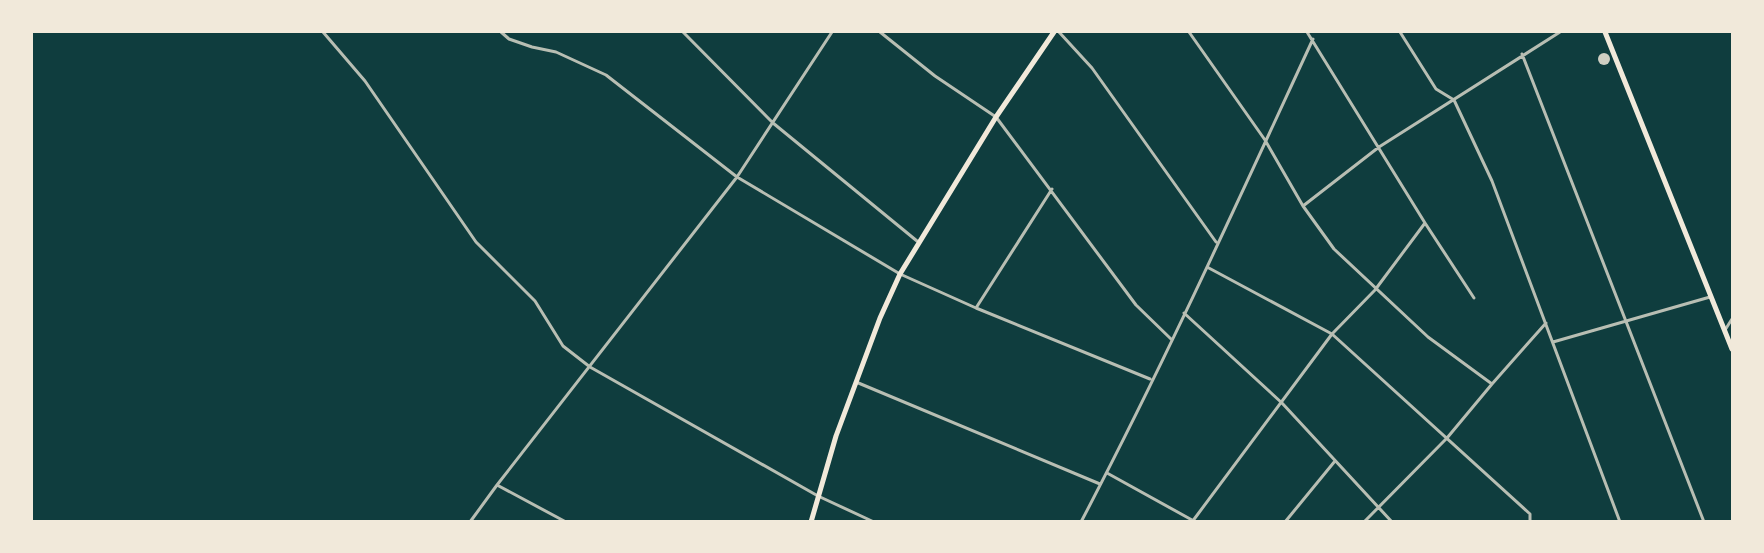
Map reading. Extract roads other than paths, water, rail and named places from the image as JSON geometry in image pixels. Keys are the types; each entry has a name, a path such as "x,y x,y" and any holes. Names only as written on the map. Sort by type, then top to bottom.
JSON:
{"main road":[{"path":"811,522 856,382 900,274 917,241 996,117 1056,32"},
{"path":"1605,32 1732,349"}],"street":[{"path":"323,32 365,81 476,242 535,301 563,346 590,367 818,496 874,522"},
{"path":"501,32 509,39 556,52 606,75 737,177 900,274 976,308 1150,379"},
{"path":"684,32 773,123 917,241"},
{"path":"470,522 496,485 737,177 832,32"},
{"path":"880,32 935,76 996,117 1052,189 1129,297 1171,339"},
{"path":"1056,32 1092,68 1216,242"},
{"path":"1189,32 1265,140 1303,206 1334,249 1375,290 1428,337 1492,384"},
{"path":"1308,32 1474,298"},
{"path":"1400,32 1432,84 1454,100 1492,181 1620,522"},
{"path":"1303,206 1379,147 1522,54 1560,32"},
{"path":"1081,522 1207,267 1216,242 1313,39"},
{"path":"1522,54 1704,522"},
{"path":"976,308 1052,189"},
{"path":"1107,473 1193,521 1332,334 1375,290 1425,222"},
{"path":"1207,267 1332,334 1530,514 1530,522"},
{"path":"1553,342 1712,296"},
{"path":"1184,313 1282,403 1392,522"},
{"path":"1725,330 1732,320"},
{"path":"1364,522 1447,438 1546,324"},
{"path":"856,382 1100,484"},
{"path":"1285,522 1335,461"},
{"path":"496,485 566,522"}]}
